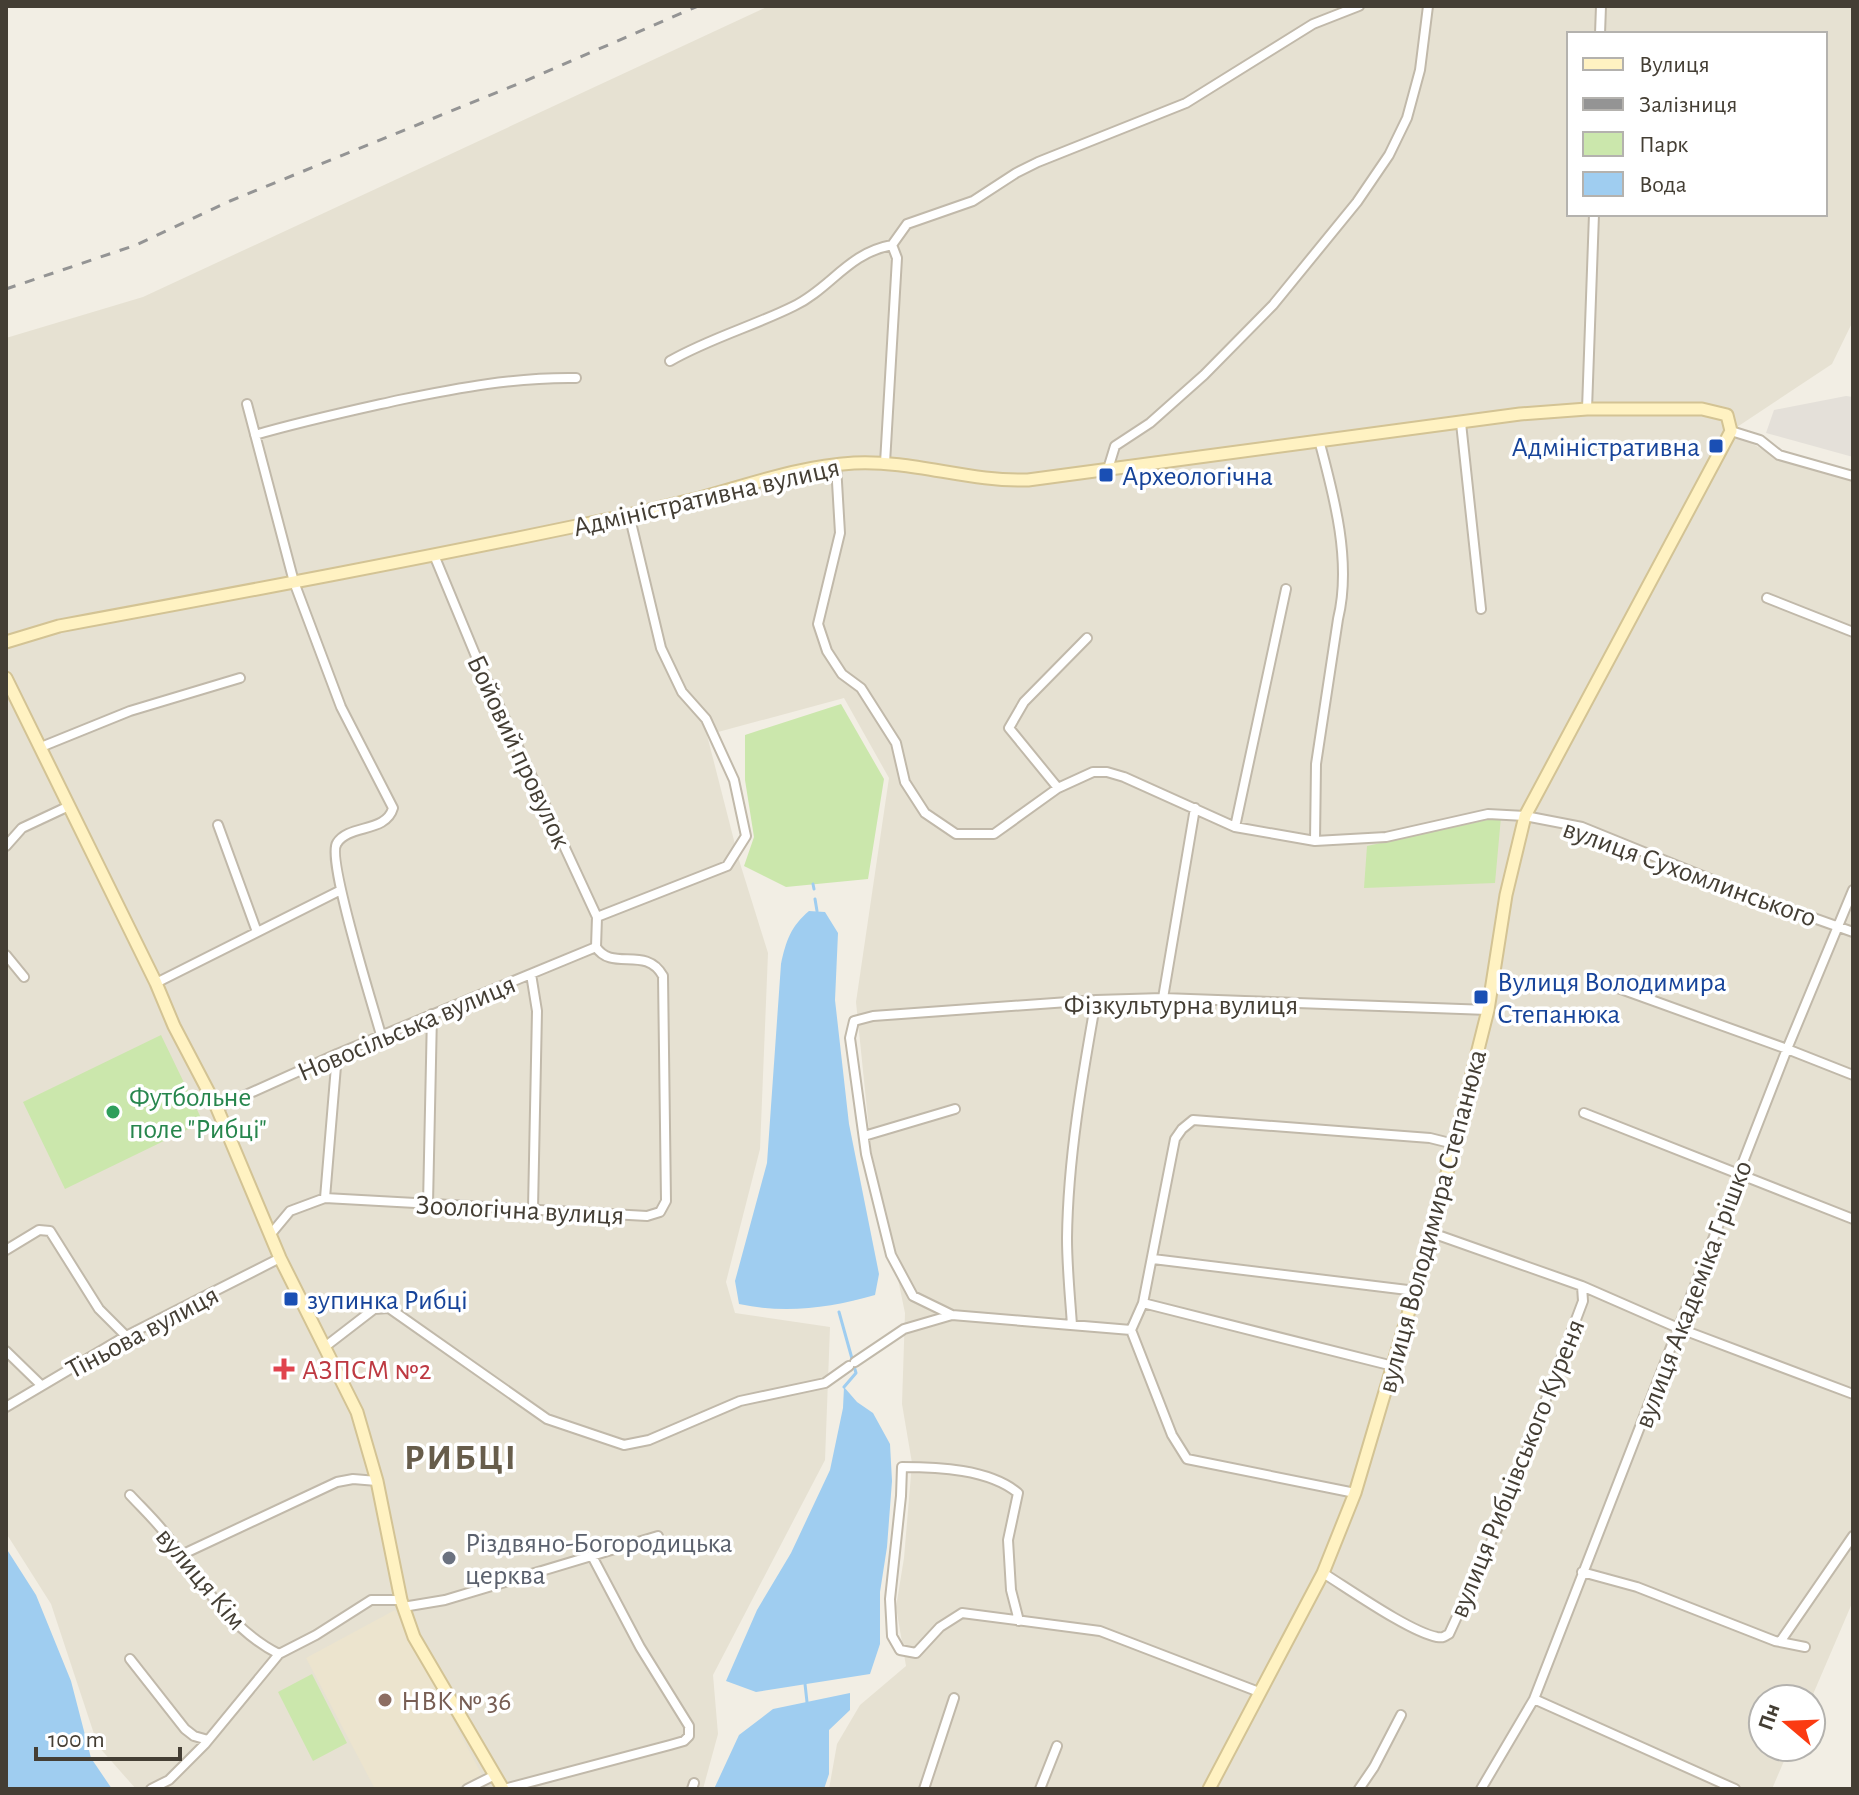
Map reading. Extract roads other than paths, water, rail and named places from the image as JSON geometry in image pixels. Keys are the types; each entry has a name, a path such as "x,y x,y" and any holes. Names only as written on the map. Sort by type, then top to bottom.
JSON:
{"street":[{"path":"670,361 795,306 862,254 892,245 907,224 973,201 1038,162 1186,103 1313,24 1359,6"},
{"path":"1108,469 1115,446 1150,423 1204,375 1273,305 1357,202 1389,155 1407,118 1420,70 1428,6"},
{"path":"1600,32 1601,6"},
{"path":"1587,409 1594,216"},
{"path":"885,463 897,258 892,245"},
{"path":"255,435 348,410 467,385 548,377 576,378"},
{"path":"247,404 294,582 341,707 393,808 390,817 343,837 336,844 334,853 341,890 381,1035"},
{"name":"Адміністративна вулиця","path":"6,642 59,626 434,555 629,514 775,476 836,465 885,463 995,481 1028,480 1520,414 1587,409 1715,410 1727,415 1731,431"},
{"path":"1461,423 1481,609"},
{"path":"1731,431 1760,440 1779,455 1853,476"},
{"name":"вулиця Володимира Степанюка","path":"1209,1789 1323,1573 1355,1493 1432,1233 1488,1010 1506,895 1525,816 1731,431"},
{"path":"1315,841 1316,764 1344,596 1337,507 1319,440"},
{"name":"вулиця Сухомлинського","path":"836,465 840,533 818,624 827,651 842,674 861,688 896,743 905,782 925,813 956,834 994,834 1058,788 1093,772 1107,772 1235,827 1315,841 1386,837 1488,814 1525,816 1582,827 1752,896 1853,932"},
{"path":"597,917 727,866 746,836 734,780 706,719 682,692 661,648 629,514"},
{"name":"Бойовий провулок","path":"434,555 475,654 597,917 596,947"},
{"path":"1235,827 1286,589"},
{"path":"1767,598 1853,632"},
{"path":"1058,788 1009,728 1024,702 1087,638"},
{"path":"6,678 156,983 174,1026 217,1108 280,1258 357,1412 377,1481 402,1604 414,1637 504,1789 684,1741 689,1736 689,1726 640,1647 592,1556"},
{"path":"41,747 130,711 240,678"},
{"path":"6,846 22,828 69,806"},
{"path":"1163,998 1195,808"},
{"path":"218,825 257,932"},
{"path":"156,983 341,890"},
{"name":"вулиця Академіка Грішко","path":"1481,1789 1534,1699 1787,1049 1853,890"},
{"name":"Новосільська вулиця","path":"217,1108 381,1035 596,947"},
{"name":"Зоологічна вулиця","path":"270,1235 290,1211 325,1198 647,1216 660,1212 666,1201 663,976 659,968 650,962 609,958 599,953 596,947"},
{"path":"6,955 24,977"},
{"path":"531,974 537,1011 533,1209"},
{"path":"1618,988 1853,1075"},
{"name":"Фізкультурна вулиця","path":"864,1136 850,1038 854,1021 873,1016 1163,998 1488,1010"},
{"path":"1072,1325 1067,1239 1070,1187 1083,1073 1096,1000"},
{"path":"428,1204 432,1014"},
{"path":"325,1198 337,1054"},
{"path":"952,1315 913,1296 891,1255 864,1136 955,1109"},
{"path":"1584,1113 1853,1219"},
{"path":"1355,1493 1187,1459 1172,1435 1131,1330 1143,1303 1175,1139 1193,1120 1430,1138 1454,1144"},
{"path":"6,1250 39,1230 50,1231 99,1309 126,1336"},
{"path":"1432,1233 1582,1286 1678,1328 1853,1394"},
{"name":"Тіньова вулиця","path":"6,1407 126,1336 280,1258"},
{"path":"1153,1259 1416,1291"},
{"name":"вулиця Рибцівського Куреня","path":"1323,1573 1403,1621 1434,1636 1442,1638 1449,1634 1497,1529 1583,1301 1582,1286"},
{"path":"1143,1303 1393,1366"},
{"path":"326,1346 374,1309 389,1308 538,1414 624,1445 649,1440 740,1401 825,1383 904,1329 952,1315 1131,1330"},
{"path":"6,1351 41,1385"},
{"path":"1019,1621 1011,1590 1008,1540 1018,1493 1007,1484 975,1475 902,1467 890,1599 892,1636 900,1650 916,1653 940,1627 962,1613 1019,1621 1100,1631 1259,1692"},
{"path":"179,1556 337,1482 353,1479 377,1481"},
{"name":"вулиця Кім","path":"130,1495 168,1536 179,1556 223,1608 254,1639 279,1654"},
{"path":"151,1789 169,1780 208,1740 279,1654 371,1600 402,1604 445,1600 658,1536"},
{"path":"1780,1642 1853,1536"},
{"path":"1582,1572 1637,1587 1780,1642 1805,1647"},
{"path":"130,1659 185,1729 194,1736 208,1740"},
{"path":"924,1789 954,1698"},
{"path":"1534,1699 1735,1789"},
{"path":"1359,1789 1401,1715"},
{"path":"1040,1789 1057,1746"},
{"path":"467,1789 495,1775"}],"water":[{"path":"809,911 825,912 838,933 835,1000 849,1124 879,1274 875,1295 807,1308 773,1309 739,1304 735,1281 767,1163 781,964 790,934"},
{"path":"844,1387 857,1402 873,1413 890,1444 892,1481 880,1592 880,1644 870,1674 756,1692 726,1681 757,1610 791,1553 830,1470 843,1408"},
{"path":"6,1548 36,1595 71,1681 91,1758 112,1789 6,1789"},
{"path":"850,1693 850,1710 829,1730 829,1774 824,1789 714,1789 739,1735 773,1709"}],"waterway":[{"path":"813,884 814,889"},
{"path":"815,899 817,911"},
{"path":"839,1312 856,1373 844,1387"},
{"path":"805,1684 807,1702"}],"railway":[{"path":"6,289 136,245 230,201 525,81 698,6"}],"place":[{"name":"Адміністративна","path":"1716,446"},
{"name":"Археологічна","path":"1106,475"},
{"name":"Вулиця Володимира Степанюка","path":"1481,997"},
{"name":"Футбольне поле \"Рибці\"","path":"113,1112"},
{"name":"зупинка Рибці","path":"291,1299"},
{"name":"АЗПСМ №2","path":"284,1369"},
{"name":"Різдвяно-Богородицька церква","path":"449,1558"},
{"name":"НВК № 36","path":"385,1700"}],"district":[{"name":"РИБЦІ","path":"461,1456"}]}
